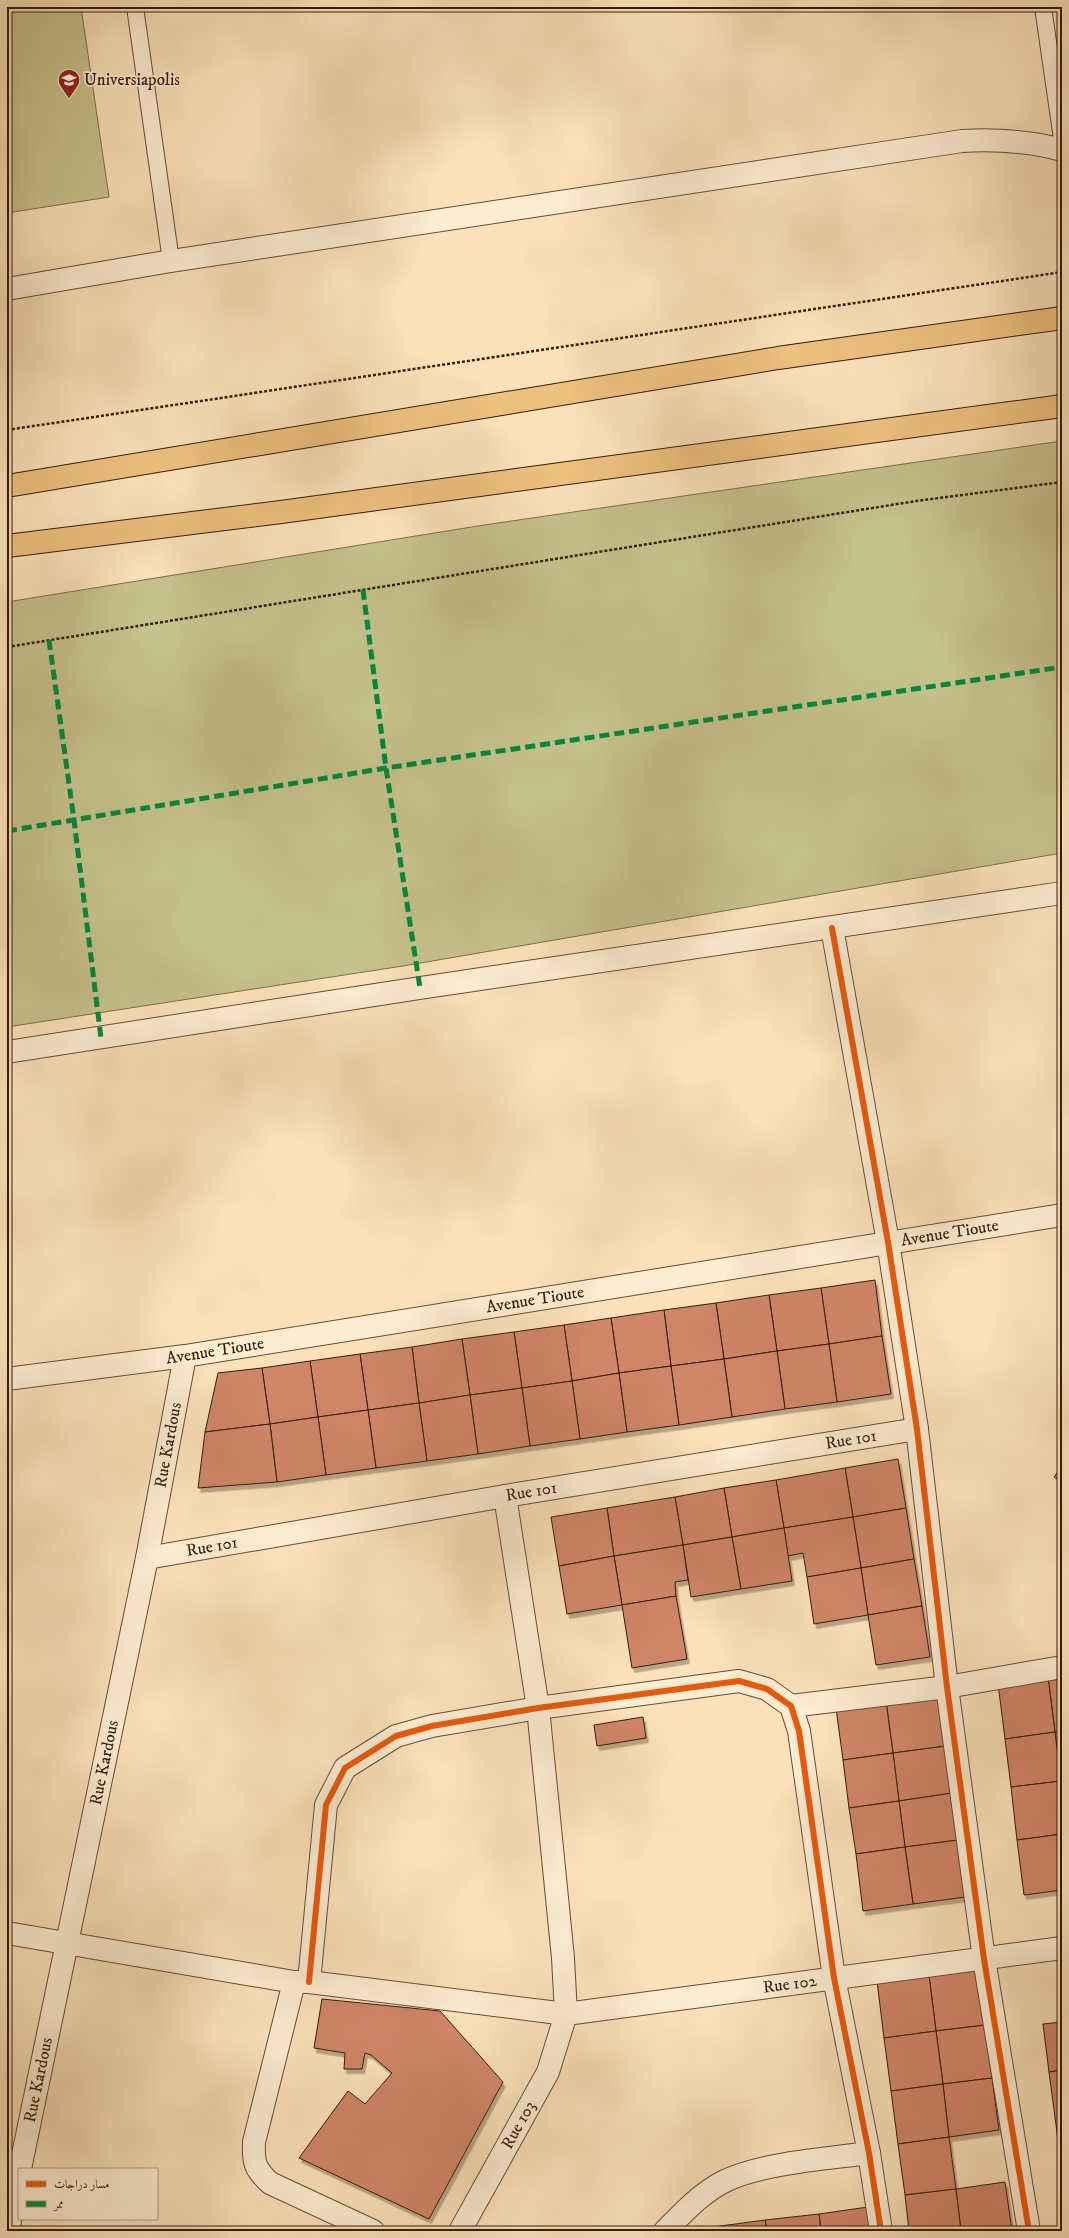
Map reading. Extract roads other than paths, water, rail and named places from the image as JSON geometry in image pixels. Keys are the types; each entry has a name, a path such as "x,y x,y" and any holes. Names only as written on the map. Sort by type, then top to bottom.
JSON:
{"highway":[{"path":"7,486 778,358 1062,318"},
{"path":"7,546 281,512 1062,406"}],"street":[{"path":"7,289 171,261 962,141 1013,141 1039,144 1062,150"},
{"path":"7,1052 420,988 1062,893"},
{"path":"832,928 888,1242 917,1429 947,1687 984,1959 1028,2231"},
{"name":"Avenue Tioute","path":"7,1379 186,1356 1062,1215"},
{"name":"Rue Kardous","path":"20,2168 147,1558 186,1356"},
{"name":"Rue 101","path":"147,1558 505,1496 917,1429"},
{"path":"505,1496 538,1708 563,1958 566,2014"},
{"path":"791,1706 947,1687 1062,1666"},
{"path":"373,2231 270,2183 258,2172 253,2160 254,2142 302,1982 326,1804 345,1768 396,1736 432,1726 538,1708 739,1681 767,1689 791,1706 799,1731 834,1978 869,2153 881,2231"},
{"name":"Rue 102","path":"7,1933 302,1982 566,2014 1062,1948"},
{"name":"Rue 103","path":"460,2231 548,2072 566,2014"},
{"path":"665,2231 692,2203 723,2182 750,2171 869,2153"},
{"path":"8,2231 18,2180"}],"lane":[{"path":"134,7 171,261"},
{"path":"1043,7 1062,139"}],"place":[{"name":"Universiapolis","path":"69,100"}]}
